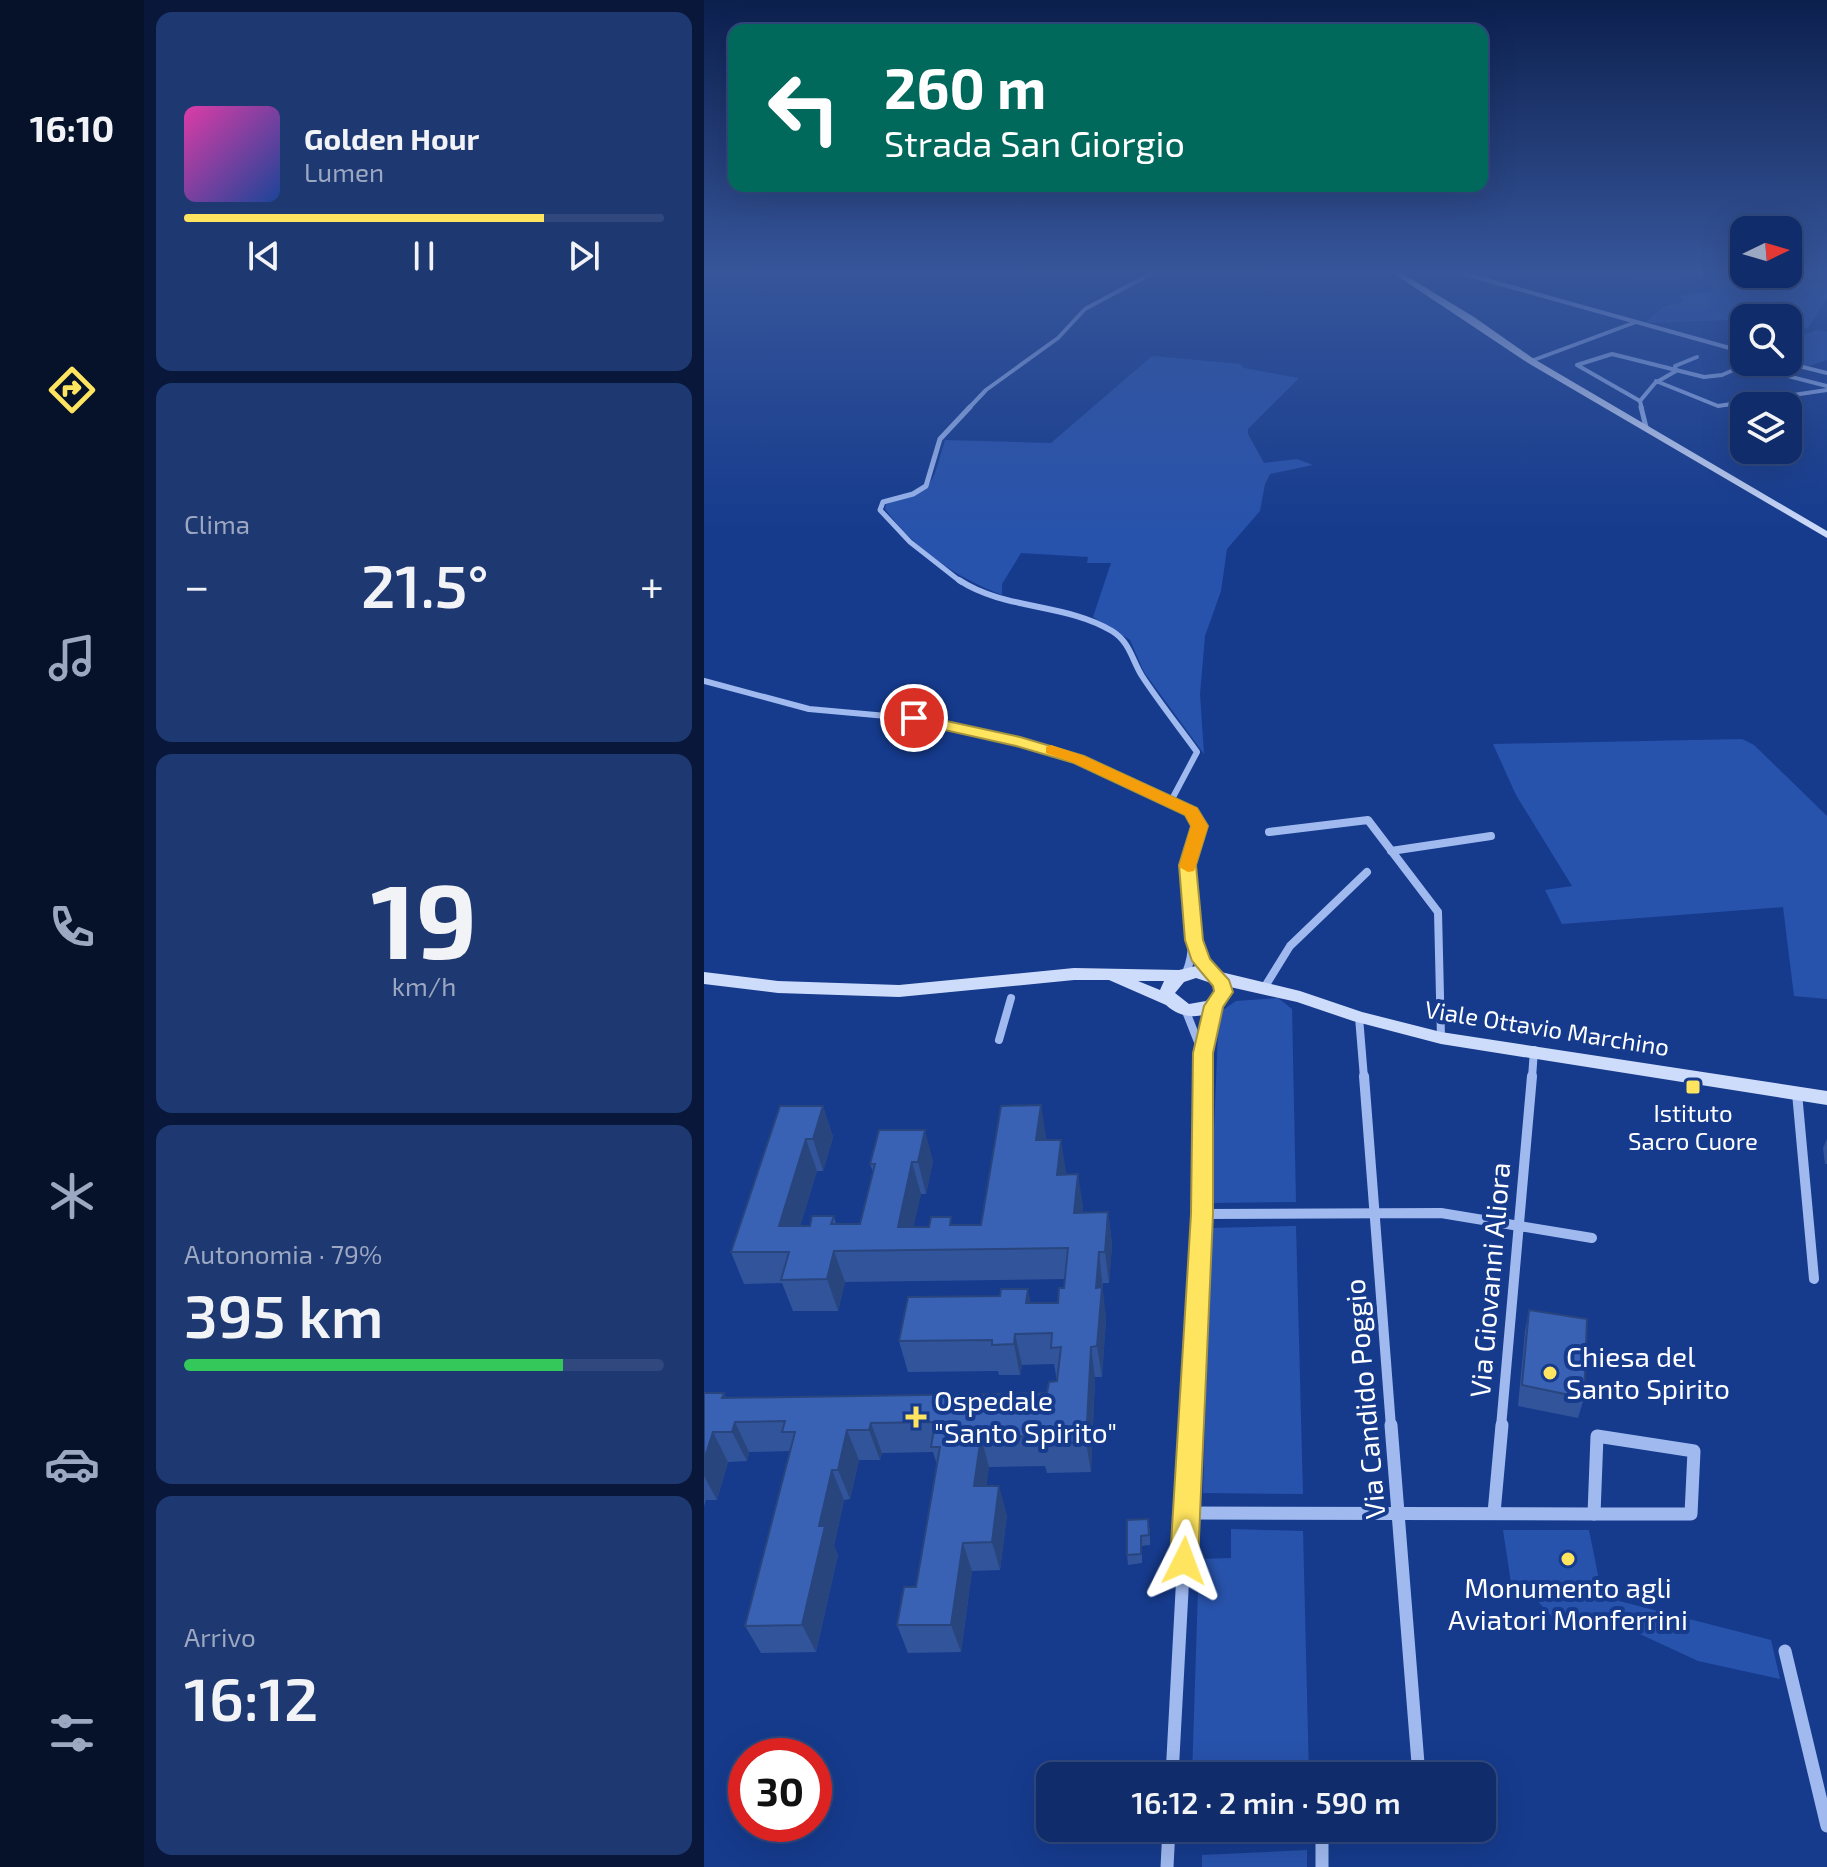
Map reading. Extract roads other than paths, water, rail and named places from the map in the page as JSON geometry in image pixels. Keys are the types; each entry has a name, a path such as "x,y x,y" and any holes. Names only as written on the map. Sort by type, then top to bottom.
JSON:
{"street":[{"path":"1030,358 986,390 940,439 926,486 913,494 883,502 880,510 910,542 962,583 983,592 1084,618 1114,632 1124,641 1140,673 1197,752 1171,802"},
{"path":"1526,358 1827,535"},
{"path":"1531,361 1539,358"},
{"path":"1599,358 1577,365 1640,401 1646,427"},
{"path":"1628,358 1713,377 1745,365 1827,388"},
{"path":"1676,371 1675,366 1694,358"},
{"path":"1802,367 1827,373"},
{"path":"1640,401 1656,381 1676,371"},
{"path":"1656,381 1718,406 1827,388"},
{"path":"704,681 809,709 931,720 1051,750 1191,811 1200,826 1187,865 1194,940 1191,963 1169,985 1177,1005 1194,1026 1203,1053"},
{"path":"1269,832 1368,820 1438,912 1441,1038"},
{"path":"1391,851 1491,836"},
{"path":"1096,973 1137,985 1177,1005 1204,1010 1264,988 1290,946 1367,872"},
{"path":"1173,1762 1202,1214 1203,1053 1223,992 1202,961 1194,940"},
{"path":"704,978 778,987 899,991 1096,973 1215,977"},
{"name":"Viale Ottavio Marchino","path":"1215,977 1441,1038 1534,1050 1827,1098"},
{"path":"999,1040 1011,998"},
{"name":"Via Candido Poggio","path":"1359,1017 1418,1762"},
{"name":"Via Giovanni Aliora","path":"1494,1513 1534,1050"},
{"path":"1797,1093 1814,1279"},
{"path":"1202,1214 1441,1213 1592,1238"},
{"path":"1186,1513 1494,1513 1594,1514 1691,1514 1694,1451 1597,1436 1594,1514"},
{"path":"1785,1651 1827,1826"},
{"path":"1167,1867 1168,1842"},
{"path":"1322,1842 1322,1867"}],"place":[{"name":"Istituto Sacro Cuore","path":"1693,1087"},
{"name":"Chiesa del Santo Spirito","path":"1550,1373"},
{"name":"Ospedale \"Santo Spirito\"","path":"916,1417"},
{"name":"Monumento agli Aviatori Monferrini","path":"1568,1559"}]}
